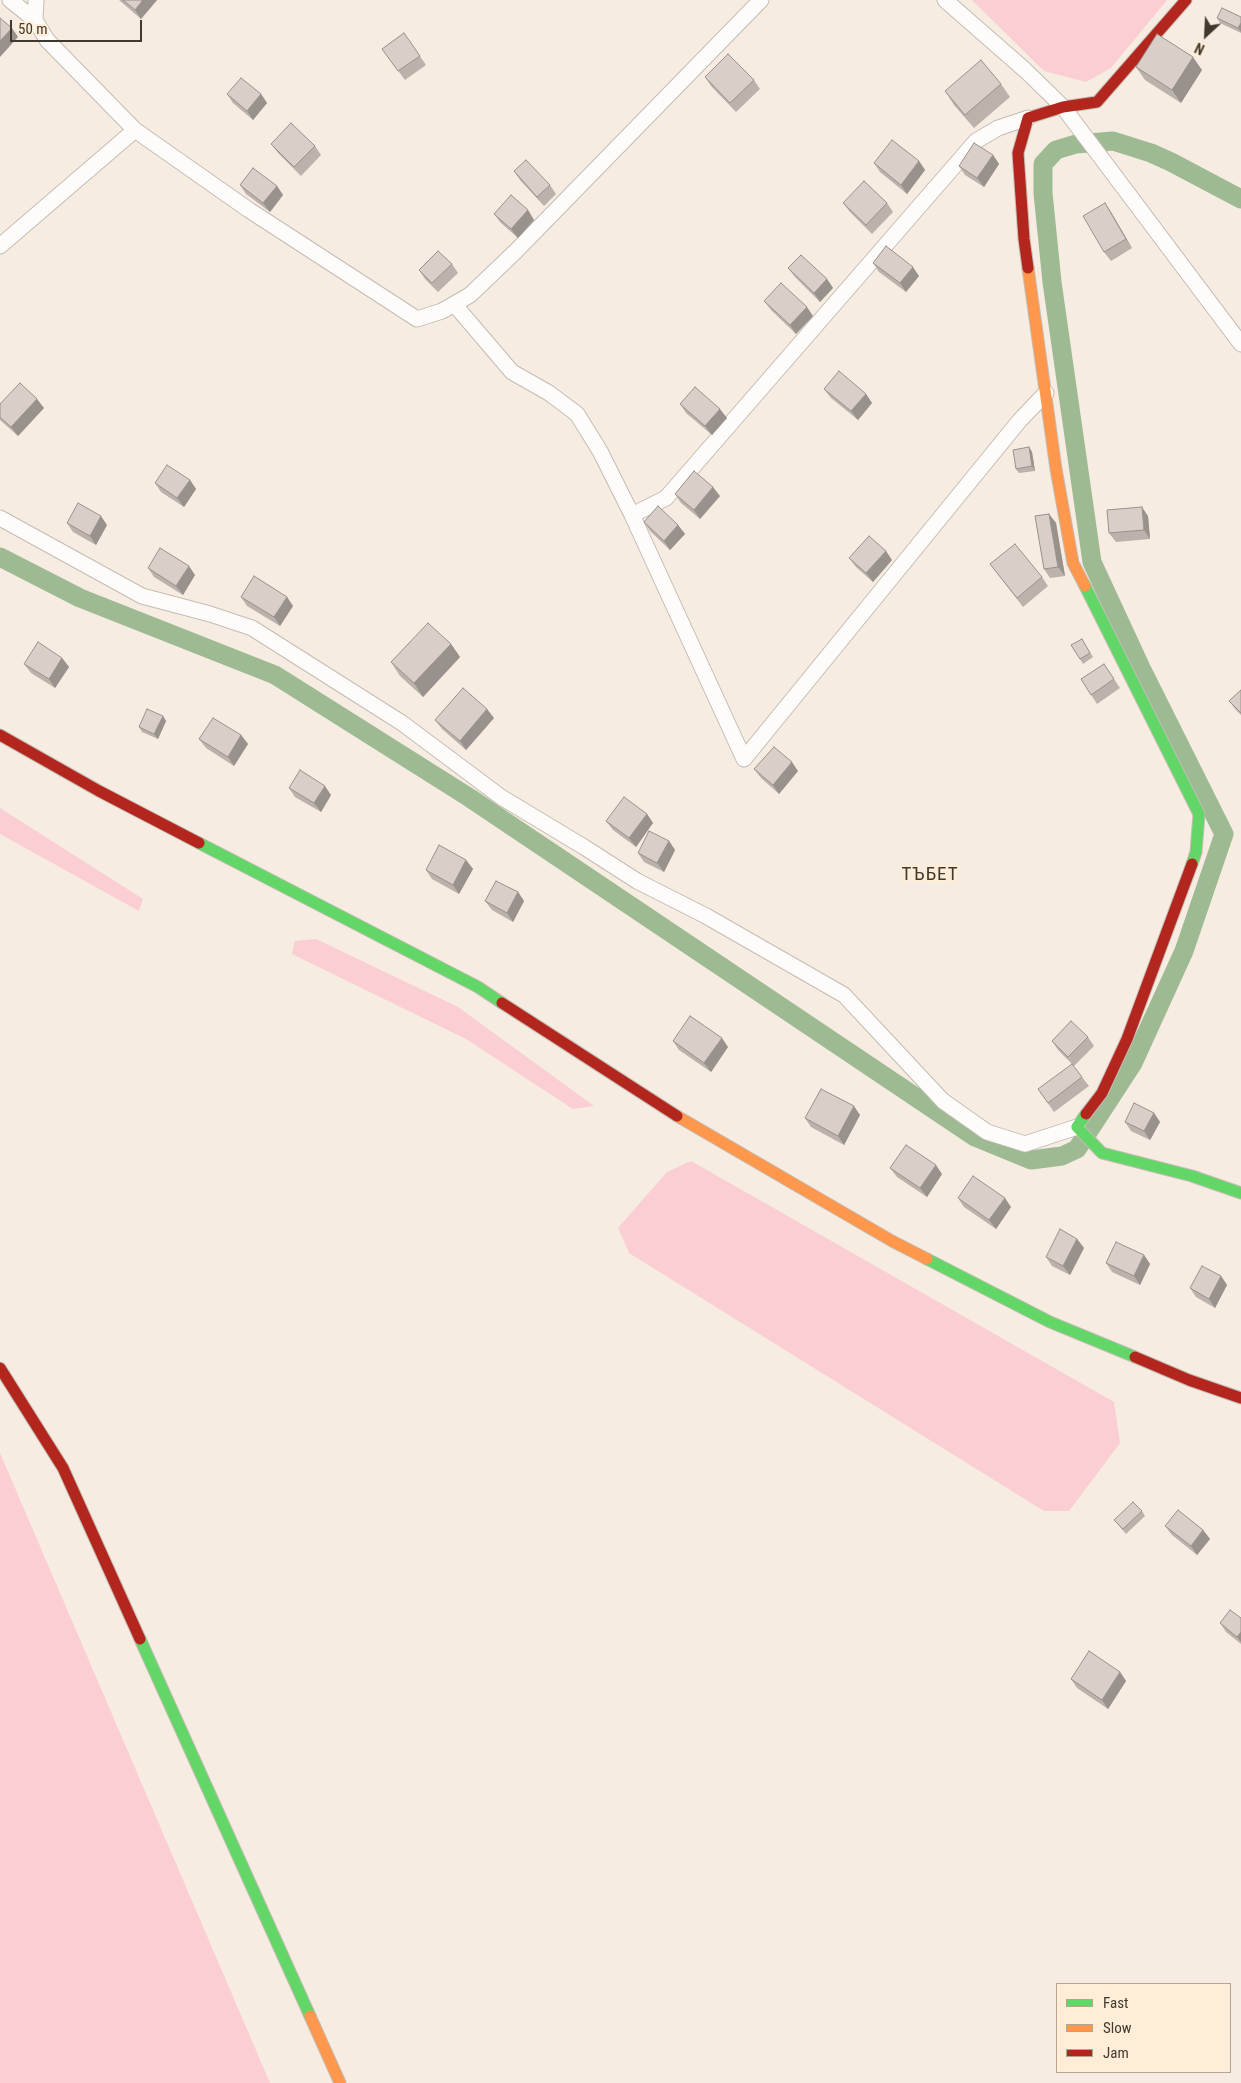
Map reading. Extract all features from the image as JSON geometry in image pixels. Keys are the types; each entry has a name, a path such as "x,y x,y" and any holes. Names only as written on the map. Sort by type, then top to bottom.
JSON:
{"street":[{"path":"10,0 35,20 47,40 135,130 249,210 417,318 442,311 470,295 516,251 761,0"},
{"path":"35,20 36,0"},
{"path":"945,0 1063,106 1241,344"},
{"path":"632,515 666,498 976,140 998,128 1063,106 1097,102 1186,0"},
{"path":"0,518 142,596 210,614 252,628 402,723 502,797 637,881 706,916 844,995 943,1101 987,1132 1025,1144 1077,1127 1102,1092 1127,1039 1196,852 1199,814 1073,563 1056,469 1024,239 1018,153 1028,118"},
{"path":"0,246 135,130"},
{"path":"454,304 512,372 549,393 577,414 600,452 632,515 744,759 1020,420 1046,394"},
{"path":"0,734 99,792 478,987 658,1105 892,1241 1050,1322 1189,1380 1241,1398"},
{"path":"1077,1127 1102,1153 1192,1176 1241,1193"},
{"path":"0,1368 63,1468 340,2083"}],"shaded area":[{"path":"972,0 1167,0 1111,68 1086,82 1044,71"},
{"path":"0,808 143,899 139,911 0,834"},
{"path":"316,939 458,1007 594,1106 573,1109 466,1039 292,954 295,941"},
{"path":"691,1161 1114,1402 1120,1443 1069,1511 1044,1511 629,1253 618,1228 667,1172"},
{"path":"0,1453 270,2083 0,2083"}],"building":[{"path":"123,0 143,0 135,10"},
{"path":"1222,8 1241,17 1241,23 1238,28 1217,18"},
{"path":"0,18 12,28 0,41"},
{"path":"404,33 420,56 398,71 382,49"},
{"path":"1157,34 1193,57 1172,90 1136,67"},
{"path":"728,54 754,80 730,103 705,77"},
{"path":"981,60 1001,84 965,115 945,91"},
{"path":"241,78 261,94 247,111 227,94"},
{"path":"291,123 315,146 294,167 271,144"},
{"path":"892,140 919,161 901,185 874,163"},
{"path":"974,143 993,155 977,178 959,166"},
{"path":"526,160 550,185 537,197 514,171"},
{"path":"253,168 277,186 263,203 240,185"},
{"path":"864,181 887,203 866,225 843,203"},
{"path":"511,195 528,210 511,229 494,214"},
{"path":"1105,203 1126,239 1104,252 1083,216"},
{"path":"886,246 913,267 900,283 873,263"},
{"path":"438,251 452,264 432,283 419,270"},
{"path":"801,255 827,279 814,293 788,268"},
{"path":"781,283 807,307 790,325 764,301"},
{"path":"839,371 866,394 851,411 824,389"},
{"path":"20,383 37,399 11,427 0,417 0,404"},
{"path":"695,387 720,409 705,426 680,404"},
{"path":"1029,447 1032,466 1016,469 1013,450"},
{"path":"167,465 190,480 177,498 155,483"},
{"path":"694,471 713,487 694,510 675,494"},
{"path":"78,503 101,516 90,536 67,523"},
{"path":"658,506 678,525 664,541 644,522"},
{"path":"1142,507 1144,530 1109,533 1107,510"},
{"path":"1049,514 1058,567 1044,569 1035,516"},
{"path":"869,536 886,551 866,573 849,558"},
{"path":"1015,544 1042,577 1017,598 990,564"},
{"path":"160,548 189,566 176,586 148,568"},
{"path":"254,576 287,597 274,617 241,597"},
{"path":"428,623 451,644 414,683 391,662"},
{"path":"1082,639 1090,653 1080,659 1071,645"},
{"path":"38,642 62,658 49,679 24,664"},
{"path":"1104,664 1114,679 1091,695 1081,679"},
{"path":"463,688 487,709 460,741 435,720"},
{"path":"1241,690 1241,713 1229,701"},
{"path":"147,709 163,716 154,734 139,727"},
{"path":"213,718 241,735 228,757 199,739"},
{"path":"774,747 792,762 773,785 754,769"},
{"path":"300,770 325,786 314,803 289,788"},
{"path":"624,797 647,814 629,838 606,821"},
{"path":"649,831 669,841 657,863 638,853"},
{"path":"439,845 466,860 453,885 426,870"},
{"path":"496,881 518,892 507,913 485,901"},
{"path":"690,1016 722,1038 704,1063 673,1041"},
{"path":"1071,1021 1088,1037 1068,1057 1052,1041"},
{"path":"1072,1064 1082,1077 1048,1103 1038,1089"},
{"path":"821,1089 854,1106 838,1136 805,1118"},
{"path":"1134,1103 1154,1113 1144,1131 1125,1122"},
{"path":"906,1145 936,1165 920,1188 890,1168"},
{"path":"973,1176 1005,1198 989,1220 958,1198"},
{"path":"1060,1229 1077,1239 1063,1266 1046,1257"},
{"path":"1116,1242 1144,1255 1134,1276 1106,1263"},
{"path":"1202,1266 1221,1276 1209,1299 1190,1288"},
{"path":"1133,1502 1142,1511 1123,1529 1114,1520"},
{"path":"1178,1510 1203,1530 1191,1546 1165,1526"},
{"path":"1230,1610 1241,1618 1241,1632 1237,1637 1220,1623"},
{"path":"1089,1651 1120,1672 1102,1700 1071,1679"}],"waterway":[{"path":"0,557 80,598 275,675 470,798 975,1137 1031,1160 1062,1156 1077,1149 1133,1063 1184,951 1224,834 1141,668 1092,562 1052,282 1043,193 1043,164 1056,150 1076,144 1113,141 1151,153 1171,162 1241,199"}],"traffic: fast":[{"path":"1085,586 1199,814 1196,852 1192,864"},
{"path":"199,843 478,987 502,1003"},
{"path":"1086,1114 1077,1127 1102,1153 1192,1176 1241,1193"},
{"path":"927,1259 1050,1322 1135,1357"},
{"path":"140,1639 310,2016"}],"traffic: slow":[{"path":"1028,268 1056,469 1073,563 1085,586"},
{"path":"677,1116 892,1241 927,1259"},
{"path":"310,2016 340,2083"}],"traffic: jam":[{"path":"1028,268 1018,153 1028,118 1063,107 1097,102 1186,0"},
{"path":"0,735 99,791 199,843"},
{"path":"1086,1114 1102,1093 1127,1039 1192,864"},
{"path":"502,1003 677,1116"},
{"path":"1135,1357 1189,1380 1241,1398"},
{"path":"0,1368 63,1468 140,1639"}],"district":[{"name":"ТЪБЕТ","path":"930,875"}]}
